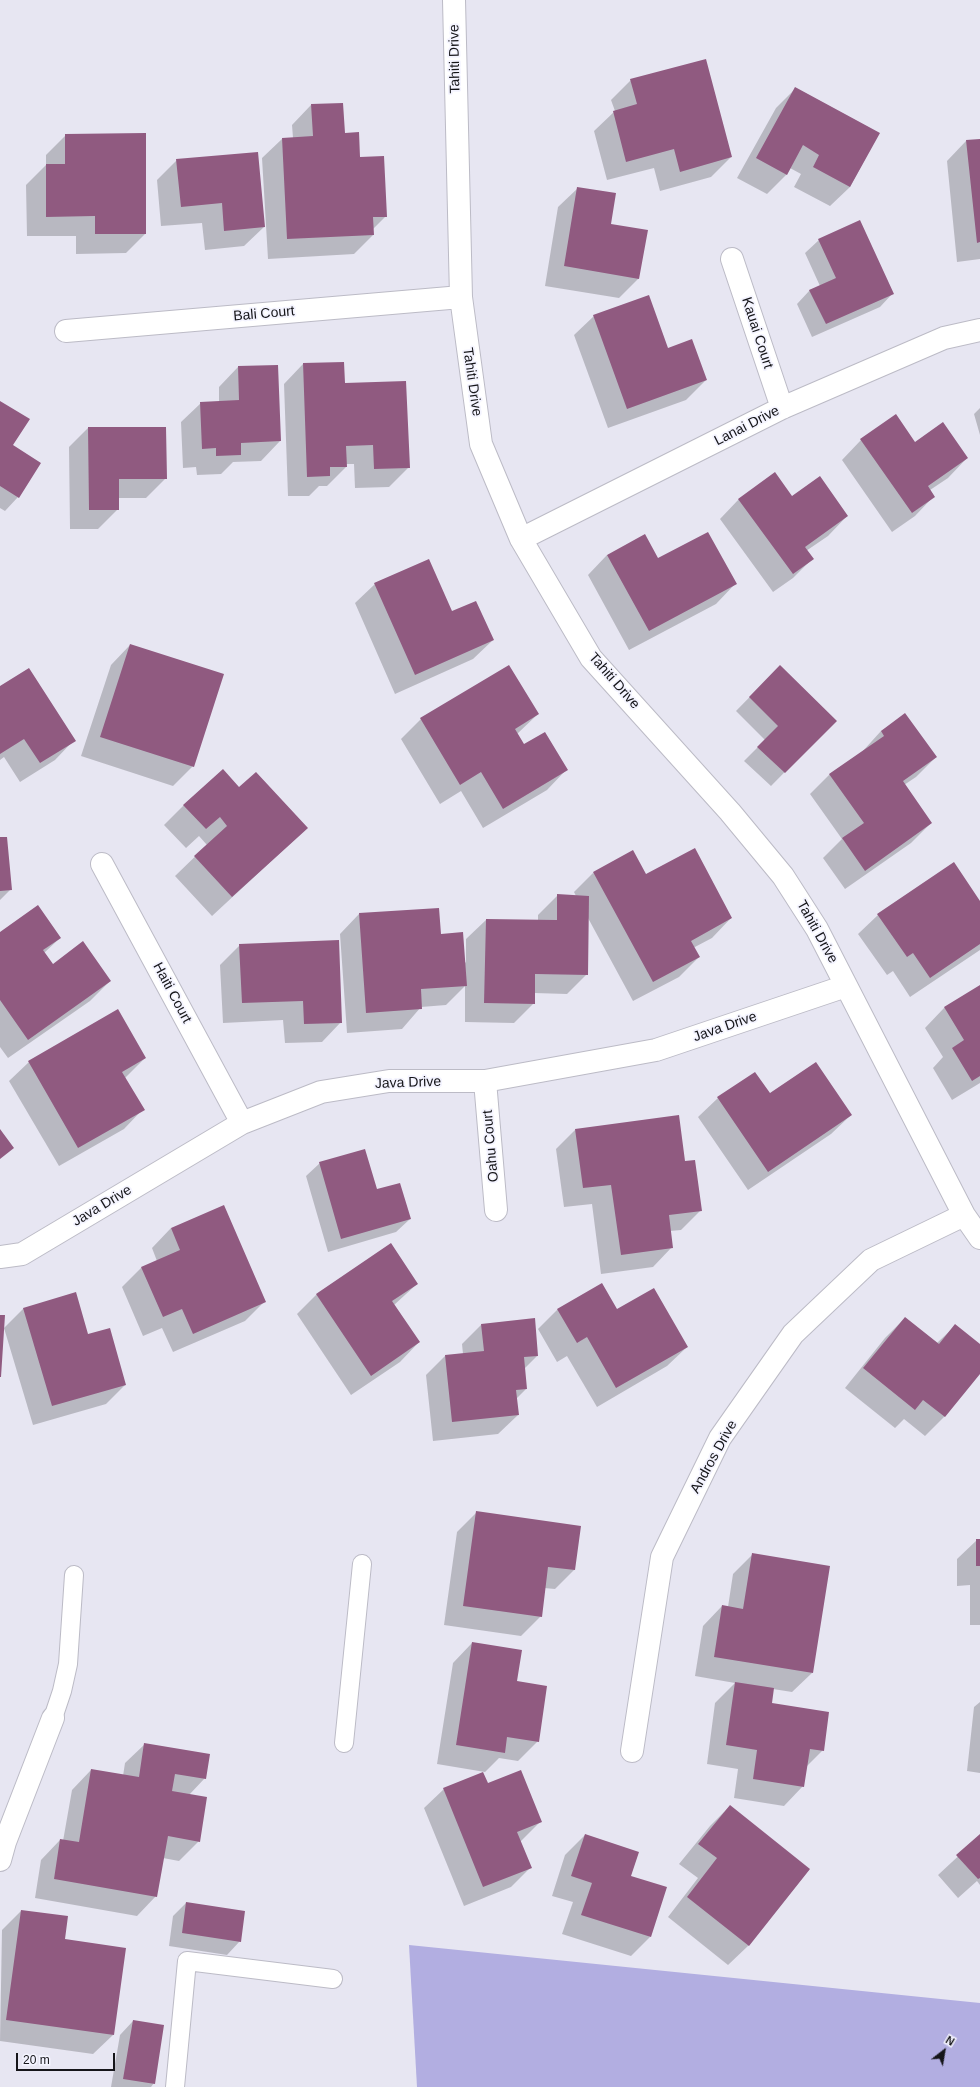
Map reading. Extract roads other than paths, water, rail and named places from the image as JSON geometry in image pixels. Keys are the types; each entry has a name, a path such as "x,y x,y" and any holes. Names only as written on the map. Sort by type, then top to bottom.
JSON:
{"street":[{"name":"Tahiti Drive","path":"454,0 461,297 481,444 521,539 591,658 730,812 783,876 817,929 964,1215 980,1238"},
{"name":"Kauai Court","path":"732,258 782,408"},
{"name":"Bali Court","path":"66,331 461,297"},
{"name":"Lanai Drive","path":"521,539 782,408 944,338 980,330"},
{"name":"Haiti Court","path":"102,864 242,1123"},
{"name":"Java Drive","path":"0,1257 22,1254 242,1123 321,1092 389,1081 485,1081 656,1050 846,986"},
{"name":"Oahu Court","path":"485,1081 496,1210"},
{"name":"Andros Drive","path":"632,1751 662,1557 720,1438 793,1334 871,1260 964,1215"},
{"path":"0,1860 5,1842 53,1718"}],"lane":[{"path":"344,1743 362,1564"},
{"path":"53,1718 62,1691 68,1664 74,1575"},
{"path":"175,2087 187,1961 333,1979"}]}
